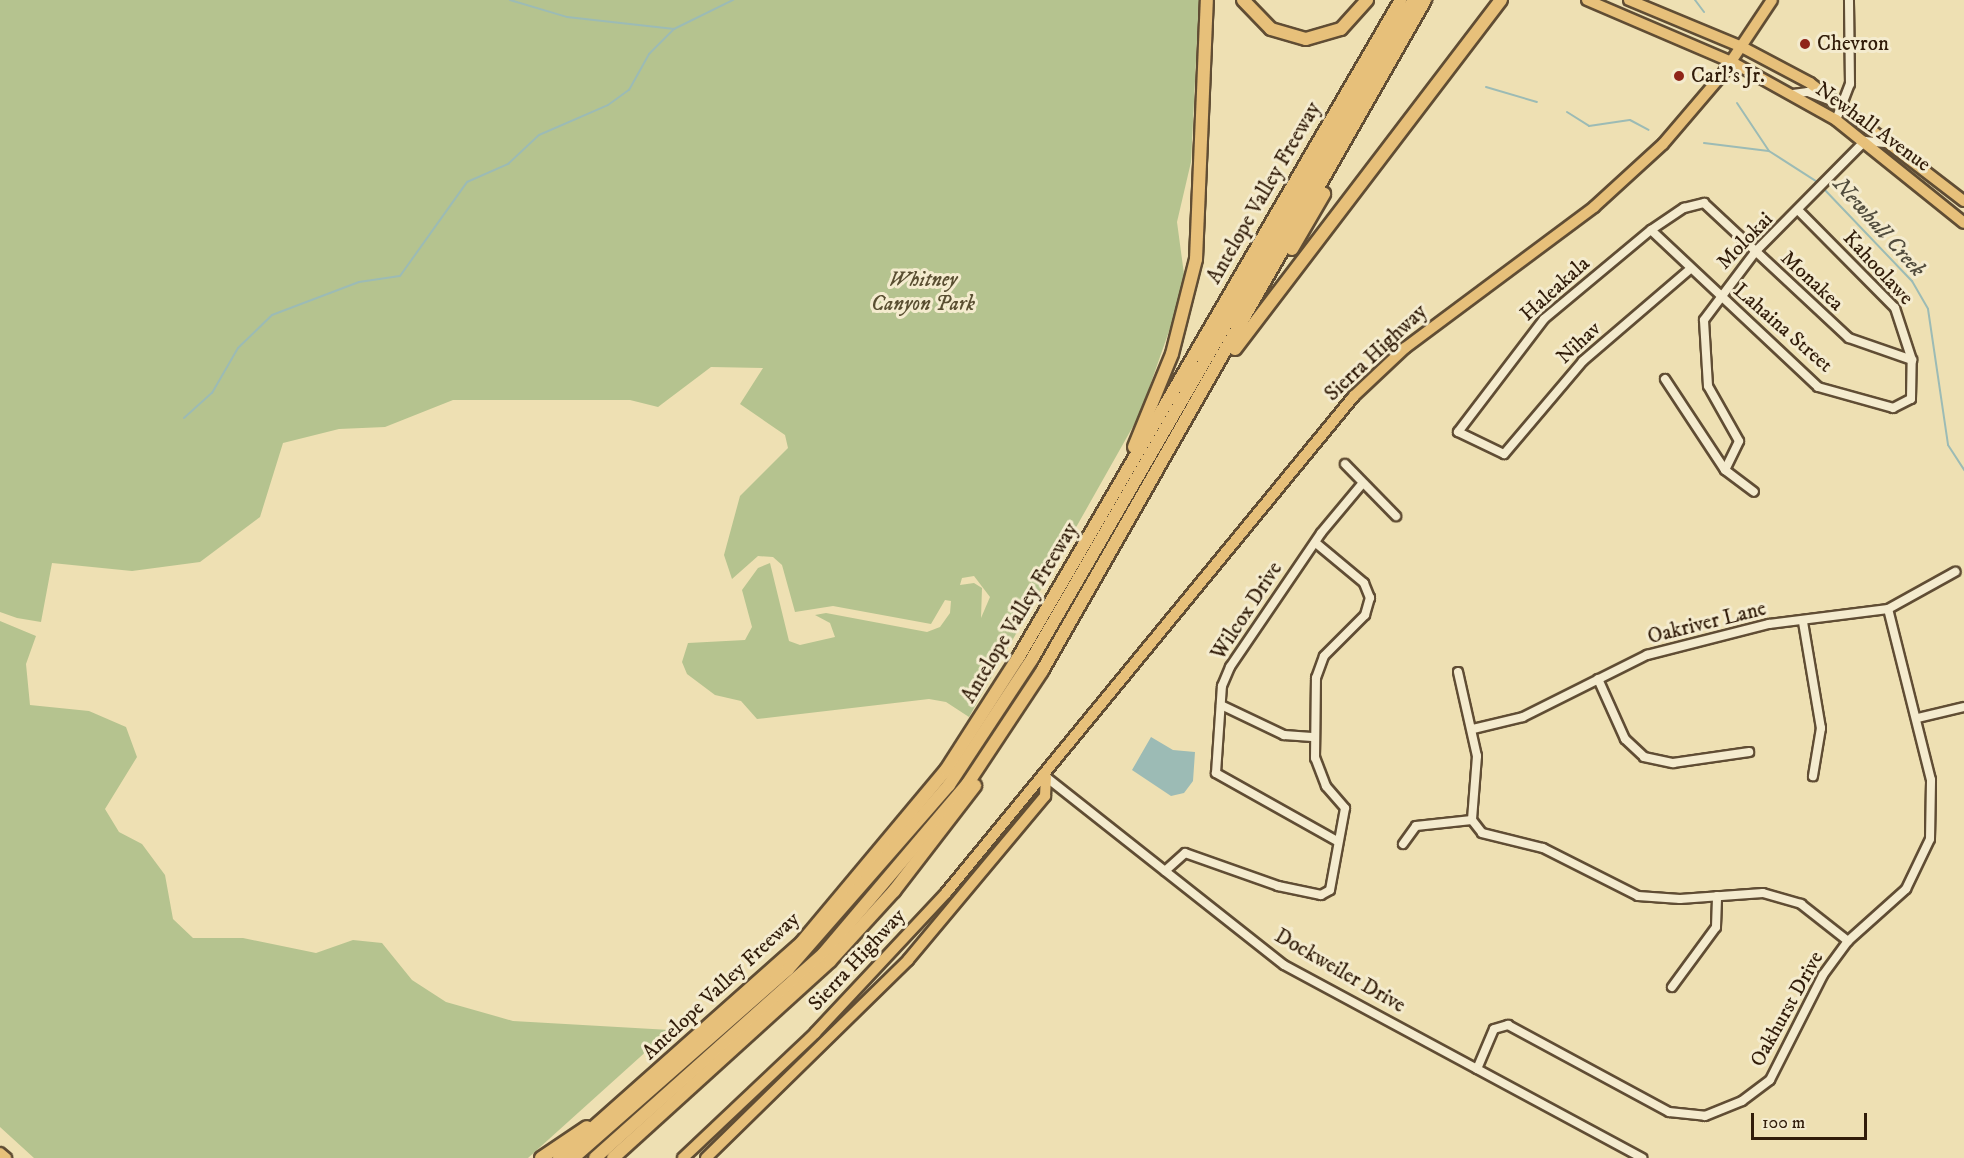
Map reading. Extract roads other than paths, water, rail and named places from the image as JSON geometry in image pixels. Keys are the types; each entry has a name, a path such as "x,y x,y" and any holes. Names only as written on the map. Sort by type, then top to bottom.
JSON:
{"highway":[{"path":"1132,460 1136,438 1172,354 1196,259 1207,0"},
{"path":"1243,0 1271,29 1306,39 1341,28 1367,0"},
{"name":"Antelope Valley Freeway","path":"559,1158 802,942 946,770 981,717 1401,0"},
{"path":"573,1158 788,969 949,785 994,722 1414,0"},
{"path":"595,1158 824,953 951,803 1010,728 1425,0"},
{"path":"613,1158 830,960 952,819 1010,728 1235,349 1434,0"},
{"path":"1235,349 1501,0"},
{"path":"541,1158 607,1116"},
{"path":"620,1158 626,1146"}],"main road":[{"name":"Newhall Avenue","path":"1587,0 1732,62 1793,94 1865,141 1964,224"},
{"name":"Newhall Avenue","path":"1629,0 1742,47 1840,102 1944,182 1964,201"},
{"name":"Sierra Highway","path":"683,1158 815,1033 1046,777 1354,396 1405,348 1616,189 1687,118 1732,62 1772,0"},
{"name":"Sierra Highway","path":"706,1158 856,1015 972,886 1045,796 1046,777"},
{"path":"0,1153 6,1158"}],"street":[{"path":"1836,120 1840,102 1850,84 1849,0"},
{"path":"1793,94 1840,102"},
{"path":"1865,141 1881,140 1923,174 1944,182"},
{"name":"Molokai","path":"1725,470 1738,441 1708,386 1704,358 1704,321 1718,296 1755,252 1799,211 1865,141"},
{"name":"Haleakala","path":"1504,454 1458,432 1544,319 1651,230 1684,208 1704,203"},
{"name":"Monakea","path":"1704,203 1849,338 1912,360"},
{"name":"Kahoolawe","path":"1799,211 1895,308 1912,360"},
{"name":"Lahaina Street","path":"1651,230 1689,270 1818,387 1893,408 1911,399 1912,360"},
{"name":"Nihav","path":"1504,454 1583,361 1689,270"},
{"path":"1665,379 1725,470 1754,492"},
{"path":"1345,464 1362,484 1396,516"},
{"name":"Wilcox Drive","path":"1337,841 1220,777 1222,686 1236,657 1316,543 1362,484"},
{"path":"1165,871 1185,853 1239,875 1321,895 1330,890 1345,805 1324,781 1312,737 1320,662 1365,615 1370,598 1364,583 1316,543"},
{"name":"Oakriver Lane","path":"1473,729 1523,717 1647,655 1769,624 1803,622 1888,609 1955,573"},
{"name":"Oakhurst Drive","path":"1478,1069 1494,1029 1508,1025 1669,1112 1705,1116 1742,1101 1770,1080 1823,975 1848,941 1906,889 1930,838 1931,780 1918,718 1888,609"},
{"path":"1803,622 1821,728 1813,776"},
{"path":"1458,672 1473,729 1477,788 1472,820 1482,833 1543,848 1638,896 1717,896 1763,893 1802,904 1848,941"},
{"path":"1598,679 1625,739 1644,757 1673,764 1749,752"},
{"path":"1221,705 1284,735 1312,737"},
{"path":"1918,718 1964,707"},
{"name":"Dockweiler Drive","path":"1046,777 1284,965 1642,1158"},
{"path":"1403,843 1416,826 1472,820"},
{"path":"1672,987 1716,927 1717,896"}],"water":[{"path":"1151,737 1173,750 1195,752 1193,781 1184,793 1171,796 1132,770"}],"waterway":[{"path":"510,0 567,17 674,29 733,0"},
{"name":"Newhall Creek","path":"1695,0 1704,12"},
{"path":"184,418 212,393 238,348 272,315 359,282 400,276 467,182 508,164 539,135 608,105 629,90 649,54 674,29"},
{"path":"1486,87 1537,102"},
{"name":"Newhall Creek","path":"1737,103 1769,151 1819,183"},
{"path":"1567,112 1589,126 1630,120 1649,130"},
{"path":"1704,143 1769,151"},
{"name":"Newhall Creek","path":"1823,188 1912,281 1928,309 1948,445 1964,470"}],"place":[{"name":"Chevron","path":"1805,44"},
{"name":"Carl's Jr.","path":"1679,76"}],"park label":[{"name":"Whitney Canyon Park","path":"923,292"}]}
